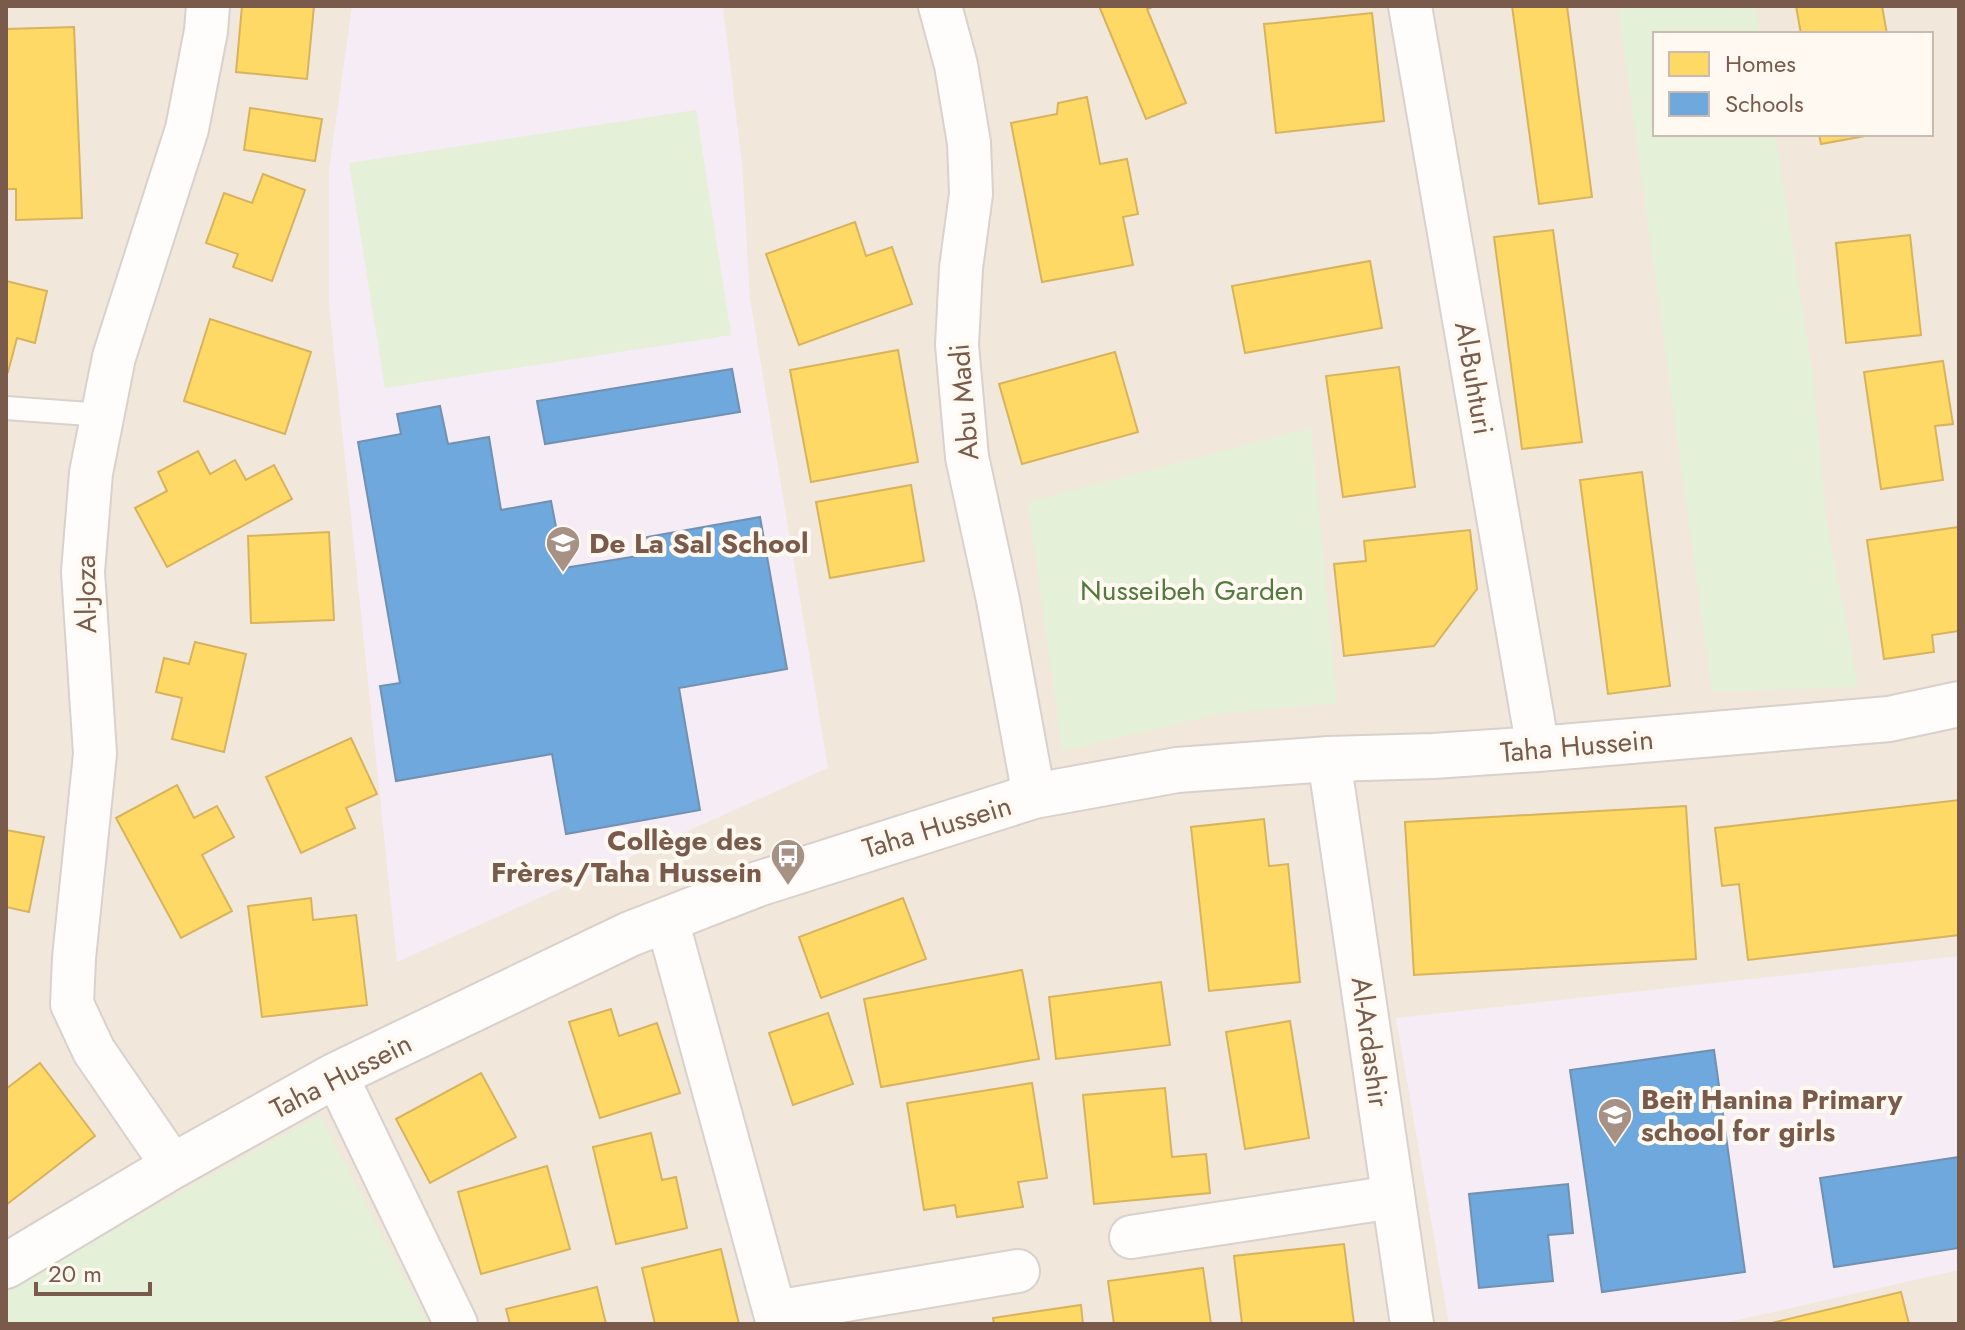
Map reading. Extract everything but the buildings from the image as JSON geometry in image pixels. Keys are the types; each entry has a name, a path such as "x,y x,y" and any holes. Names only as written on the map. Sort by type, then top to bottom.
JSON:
{"street":[{"name":"Al-Joza","path":"173,1166 94,1051 72,1004 95,754 83,572 91,473 114,357 187,129 208,6"},
{"name":"Abu Madi","path":"940,6 956,65 969,143 971,194 961,268 957,345 967,457 998,600 1034,796"},
{"name":"Al-Buhturi","path":"1410,6 1538,749"},
{"name":"Taha Hussein","path":"6,1266 173,1166 336,1075 630,934 758,884 1034,796 1177,770 1538,749 1889,719 1959,704"},
{"name":"Al-Ardashir","path":"1329,759 1412,1324"},
{"path":"667,920 777,1318 1018,1271"},
{"path":"336,1075 456,1324"},
{"path":"1131,1237 1393,1197"}],"lane":[{"path":"6,408 103,415"}],"shaded area":[{"path":"6,6 1959,6 1959,1324 6,1324"},
{"path":"352,6 723,6 742,163 750,298 828,768 397,962 329,304 329,170"},
{"path":"1959,956 1959,1270 1720,1324 1449,1324 1396,1018"}],"green space":[{"path":"1618,6 1755,6 1760,32 1653,32 1653,136 1775,136 1812,368 1826,518 1858,687 1712,692"},
{"path":"696,110 731,335 385,388 349,163"},
{"name":"Nusseibeh Garden","path":"1311,428 1337,703 1223,713 1062,751 1028,502"},
{"path":"320,1115 428,1324 6,1324 6,1294 37,1272"}],"place":[{"name":"De La Sal School","path":"563,574"},
{"name":"Collège des Frères/Taha Hussein","path":"788,887"},
{"name":"Beit Hanina Primary school for girls","path":"1615,1146"}]}
